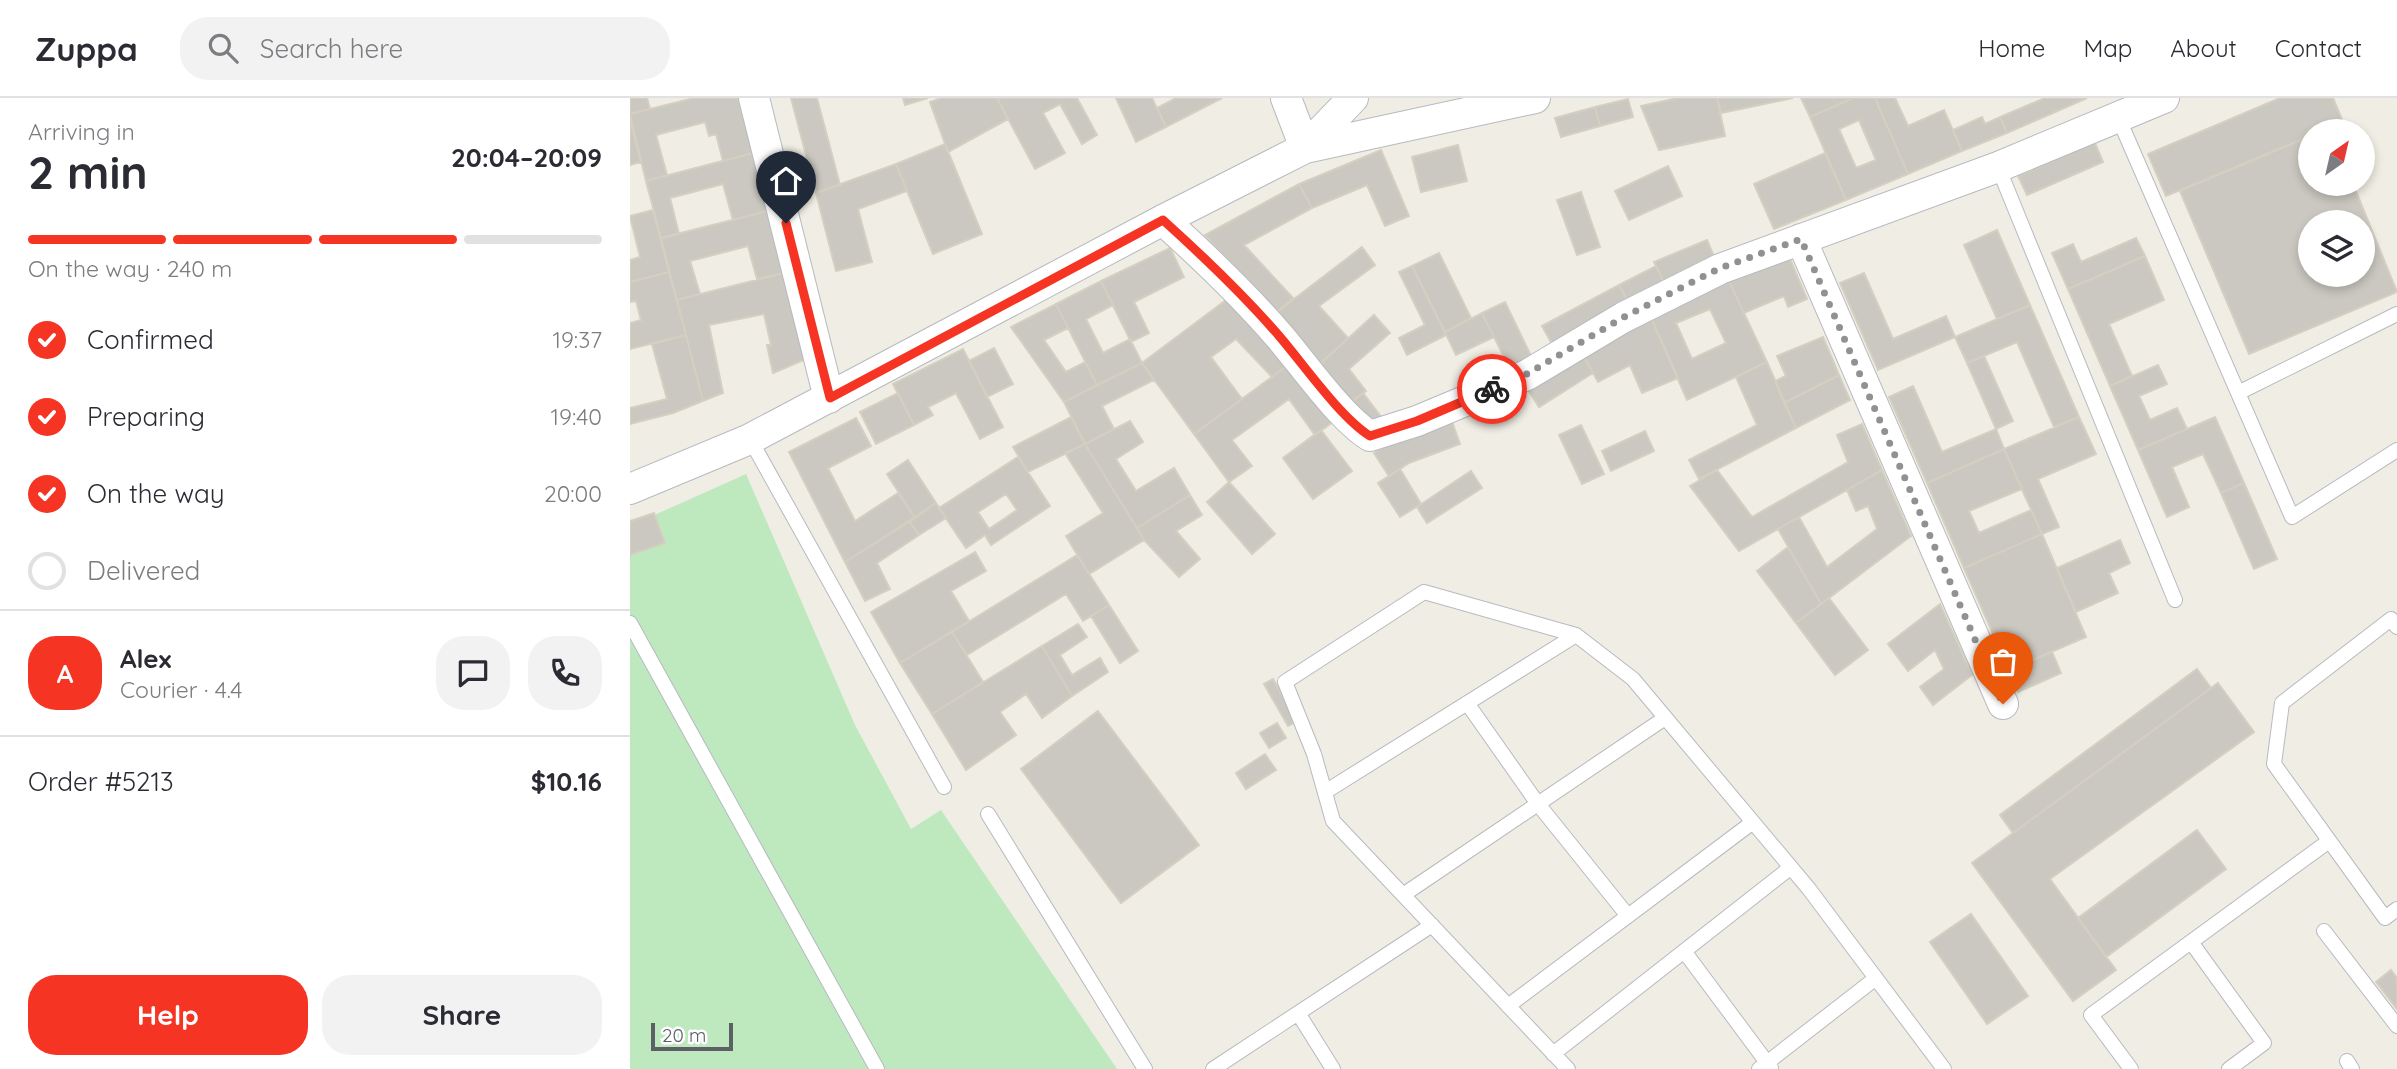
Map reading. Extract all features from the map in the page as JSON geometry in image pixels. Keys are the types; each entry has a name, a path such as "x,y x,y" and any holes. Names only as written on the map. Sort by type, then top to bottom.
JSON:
{"street":[{"path":"754,98 830,398"},
{"path":"1286,98 1305,148"},
{"path":"1305,148 1353,98"},
{"path":"630,489 750,439 1163,220 1305,148 1535,98"},
{"path":"1163,220 1228,280 1350,420 1370,436 1417,421 1527,374 1624,317 1720,268 1998,167 2164,98"},
{"path":"1801,239 2003,704"}],"lane":[{"path":"2118,117 2292,517 2397,450"},
{"path":"1998,167 2175,600"},
{"path":"2238,393 2397,314"},
{"path":"750,439 944,787"},
{"path":"1568,1069 1333,821 1314,754 1285,682 1423,592 1576,635 1633,679 1790,867 1944,1069"},
{"path":"2397,627 2391,619 2281,703 2274,764 2385,918 2397,909"},
{"path":"630,623 877,1069"},
{"path":"1325,792 1576,635"},
{"path":"1467,703 1538,804 1628,916"},
{"path":"1403,895 1665,718"},
{"path":"988,814 1144,1069"},
{"path":"1508,1006 1753,822"},
{"path":"2131,1069 2091,1015 2329,841"},
{"path":"1553,1054 1790,867"},
{"path":"1213,1069 1432,925"},
{"path":"2324,931 2397,1026"},
{"path":"2191,942 2264,1043 2229,1069"},
{"path":"1684,951 1766,1067 1876,978"},
{"path":"1297,1013 1333,1069"}],"green space":[{"path":"746,474 855,725 911,829 941,810 1117,1069 630,1069 630,526"}],"building":[{"path":"630,98 647,98 650,109 630,114"},
{"path":"694,98 738,98 753,153 723,161 716,134 709,136 705,122 656,135 667,175 646,181 630,114"},
{"path":"791,98 817,98 840,185 816,193"},
{"path":"903,98 928,98 905,105"},
{"path":"941,98 997,98 1008,119 948,152 930,102"},
{"path":"997,98 1077,98 1097,135 1082,144 1060,104 1043,113 1065,153 1035,169"},
{"path":"1116,98 1152,98 1166,127 1136,142"},
{"path":"1176,98 1222,98 1166,127 1157,108"},
{"path":"1678,98 1717,98 1725,136 1659,150 1641,106"},
{"path":"1717,98 1793,98 1721,113"},
{"path":"1801,98 1853,98 1810,117"},
{"path":"1853,98 1875,98 1908,174 1846,200 1810,117","holes":["1859,120 1876,160 1856,168 1839,129"]},
{"path":"1875,98 1895,98 1908,126 1944,110 1962,151 1908,174"},
{"path":"2045,98 2087,98 2007,133 2000,117"},
{"path":"2280,98 2333,98 2342,119 2298,119 2298,141 2166,196 2148,154"},
{"path":"1628,99 1633,117 1600,126 1595,107"},
{"path":"1595,107 1600,126 1561,137 1555,118"},
{"path":"1982,117 1985,124 2000,117 2007,133 1962,151 1953,130"},
{"path":"630,121 641,162 630,165"},
{"path":"2298,141 2298,196 2358,196 2364,210 2298,210 2298,287 2375,287 2375,238 2397,292 2249,354 2180,191"},
{"path":"2095,143 2103,162 2027,195 2018,176"},
{"path":"945,144 982,234 933,254 896,164"},
{"path":"1458,145 1467,181 1421,192 1412,157"},
{"path":"1381,150 1409,216 1385,226 1367,185 1312,208 1299,184"},
{"path":"753,153 768,211 733,220 723,184 670,198 679,234 661,238 646,181"},
{"path":"1825,153 1846,200 1774,229 1754,184"},
{"path":"896,164 907,191 858,209 872,262 836,271 816,193"},
{"path":"1668,166 1682,196 1629,220 1615,191"},
{"path":"1299,184 1312,208 1244,245 1293,298 1276,313 1205,235"},
{"path":"1581,192 1600,247 1577,255 1557,200"},
{"path":"653,210 669,272 630,282 630,260 640,257 630,216"},
{"path":"768,211 784,273 757,279 748,246 690,261 700,294 677,300 661,238"},
{"path":"1997,230 2030,305 1997,319 1964,245"},
{"path":"2136,238 2145,256 2068,289 2052,253 2073,244 2081,262"},
{"path":"1707,240 1716,261 1664,283 1654,262"},
{"path":"1362,247 1375,265 1319,306 1348,338 1321,363 1276,313"},
{"path":"1170,248 1184,277 1134,302 1149,333 1131,342 1101,281"},
{"path":"1439,253 1471,318 1445,332 1412,266"},
{"path":"1788,254 1807,299 1788,307 1784,296 1744,313 1728,279"},
{"path":"2145,256 2164,300 2109,324 2132,376 2110,386 2068,289"},
{"path":"1412,266 1446,335 1407,355 1399,338 1425,325 1399,272"},
{"path":"1656,266 1664,283 1628,302 1619,285"},
{"path":"669,272 686,335 630,349 630,323 641,320 636,301 630,302 630,282"},
{"path":"784,273 806,359 773,373 767,345 771,345 764,314 709,325 723,393 703,401 677,300"},
{"path":"1864,273 1893,339 1946,316 1955,337 1878,370 1840,283"},
{"path":"1728,279 1767,362 1687,400 1650,315","holes":["1710,309 1726,343 1692,359 1676,323"]},
{"path":"1101,281 1113,305 1086,319 1103,353 1130,339 1142,363 1097,385 1056,304"},
{"path":"1619,285 1630,305 1553,346 1542,326"},
{"path":"1230,297 1291,363 1272,377 1236,339 1211,357 1242,399 1194,434 1142,363"},
{"path":"1505,302 1532,358 1510,369 1482,313"},
{"path":"1056,304 1068,328 1044,340 1066,372 1085,362 1097,385 1064,402 1011,327"},
{"path":"2030,305 2079,417 2054,427 2017,342 1967,363 1955,337"},
{"path":"1482,313 1494,337 1456,355 1445,332"},
{"path":"1374,315 1390,333 1349,369 1366,391 1351,402 1321,363"},
{"path":"1650,315 1678,378 1642,393 1630,365 1598,382 1581,351"},
{"path":"686,335 703,401 673,413 630,424 630,408 667,399 652,344"},
{"path":"1823,337 1839,375 1784,403 1775,381 1786,376 1777,356"},
{"path":"994,348 1013,384 987,397 969,361"},
{"path":"963,349 1003,427 980,439 956,393 928,407 933,415 914,425 893,384"},
{"path":"1581,351 1593,373 1539,407 1525,385"},
{"path":"1984,356 2013,421 1996,429 1967,363"},
{"path":"1767,362 1796,428 1699,479 1689,460 1757,425 1736,377"},
{"path":"1142,363 1154,380 1102,406 1114,429 1085,444 1064,402"},
{"path":"1291,363 1334,421 1315,435 1289,399 1232,440 1252,466 1229,482 1194,434"},
{"path":"2158,365 2167,384 2139,396 2150,420 2177,408 2187,429 2138,450 2110,386"},
{"path":"1839,375 1850,400 1796,428 1784,403"},
{"path":"1913,386 1942,452 1996,429 2004,449 1927,483 1889,397"},
{"path":"898,393 914,425 876,444 860,412"},
{"path":"1363,393 1382,418 1366,422 1351,402"},
{"path":"1071,417 1085,444 1028,472 1013,447"},
{"path":"2079,417 2096,454 2038,479 2059,527 2042,534 2004,449"},
{"path":"2215,417 2244,483 2221,493 2203,454 2172,467 2189,507 2167,517 2138,450"},
{"path":"856,418 871,446 828,468 855,521 898,493 915,518 845,562 789,452"},
{"path":"1451,419 1460,444 1409,463 1389,476 1374,453 1395,440"},
{"path":"1130,421 1143,442 1116,459 1136,491 1174,468 1190,495 1137,528 1085,444"},
{"path":"1862,424 1882,470 1739,551 1690,486 1717,470 1752,517 1848,462 1837,435"},
{"path":"1581,425 1604,474 1582,484 1559,435"},
{"path":"1321,430 1352,471 1313,499 1283,458"},
{"path":"1645,431 1654,451 1611,471 1602,451"},
{"path":"1085,444 1144,540 1089,574 1066,536 1103,513 1065,453"},
{"path":"2004,449 2022,489 1969,511 1979,533 2031,510 2042,534 1964,568 1927,483"},
{"path":"1018,457 1050,506 991,545 985,535 966,548 939,508","holes":["1006,494 1017,510 989,529 978,512"]},
{"path":"908,460 936,503 915,518 887,474"},
{"path":"1400,469 1421,504 1400,517 1378,483"},
{"path":"1882,470 1911,536 1821,604 1778,529 1799,517 1827,567 1877,529 1868,506 1856,511 1847,490"},
{"path":"1471,471 1482,488 1427,523 1417,507"},
{"path":"1229,482 1275,534 1252,554 1207,502"},
{"path":"2244,483 2277,559 2254,569 2221,493"},
{"path":"1190,495 1202,515 1176,531 1200,559 1179,577 1144,540 1137,528"},
{"path":"936,503 946,518 919,535 909,521"},
{"path":"654,513 665,543 630,555 630,521"},
{"path":"909,521 919,535 877,563 890,589 865,601 845,562"},
{"path":"2042,534 2086,637 2009,670 1964,568"},
{"path":"2120,540 2130,563 2109,573 2118,593 2076,612 2057,568"},
{"path":"1788,547 1821,604 1796,623 1757,571"},
{"path":"975,552 986,571 951,591 969,621 900,663 871,612"},
{"path":"1077,555 1109,605 1083,621 1066,594 967,655 952,632"},
{"path":"1829,598 1868,650 1835,675 1796,623"},
{"path":"1940,604 1972,675 1933,705 1920,687 1944,669 1935,650 1908,671 1888,644"},
{"path":"1109,605 1138,651 1120,663 1091,616"},
{"path":"1078,624 1087,637 1060,655 1072,675 1100,658 1108,672 1072,696 1042,646"},
{"path":"952,632 983,682 932,714 900,663"},
{"path":"1042,646 1072,696 1042,718 1026,694 1000,712 1016,735 966,770 932,714"},
{"path":"2052,652 2061,673 2018,692 2009,670"},
{"path":"2197,669 2211,688 2013,833 2000,815"},
{"path":"1273,679 1297,721 1288,726 1264,684"},
{"path":"2218,683 2254,732 2050,879 2116,970 2073,1001 1972,863"},
{"path":"1098,711 1199,845 1121,903 1021,769"},
{"path":"1277,723 1286,738 1269,748 1260,733"},
{"path":"1265,754 1276,770 1246,789 1236,773"},
{"path":"2197,830 2226,869 2106,957 2078,918"},
{"path":"1971,914 2028,996 1987,1024 1930,942"},
{"path":"2391,970 2397,978 2397,1009 2376,982"}],"way so far":[{"path":"1492,389 1527,374 1624,317 1720,268 1801,239 2003,704"}],"route":[{"path":"786,223 830,398 1163,220 1228,280 1350,420 1370,436 1417,421 1492,389"}]}
